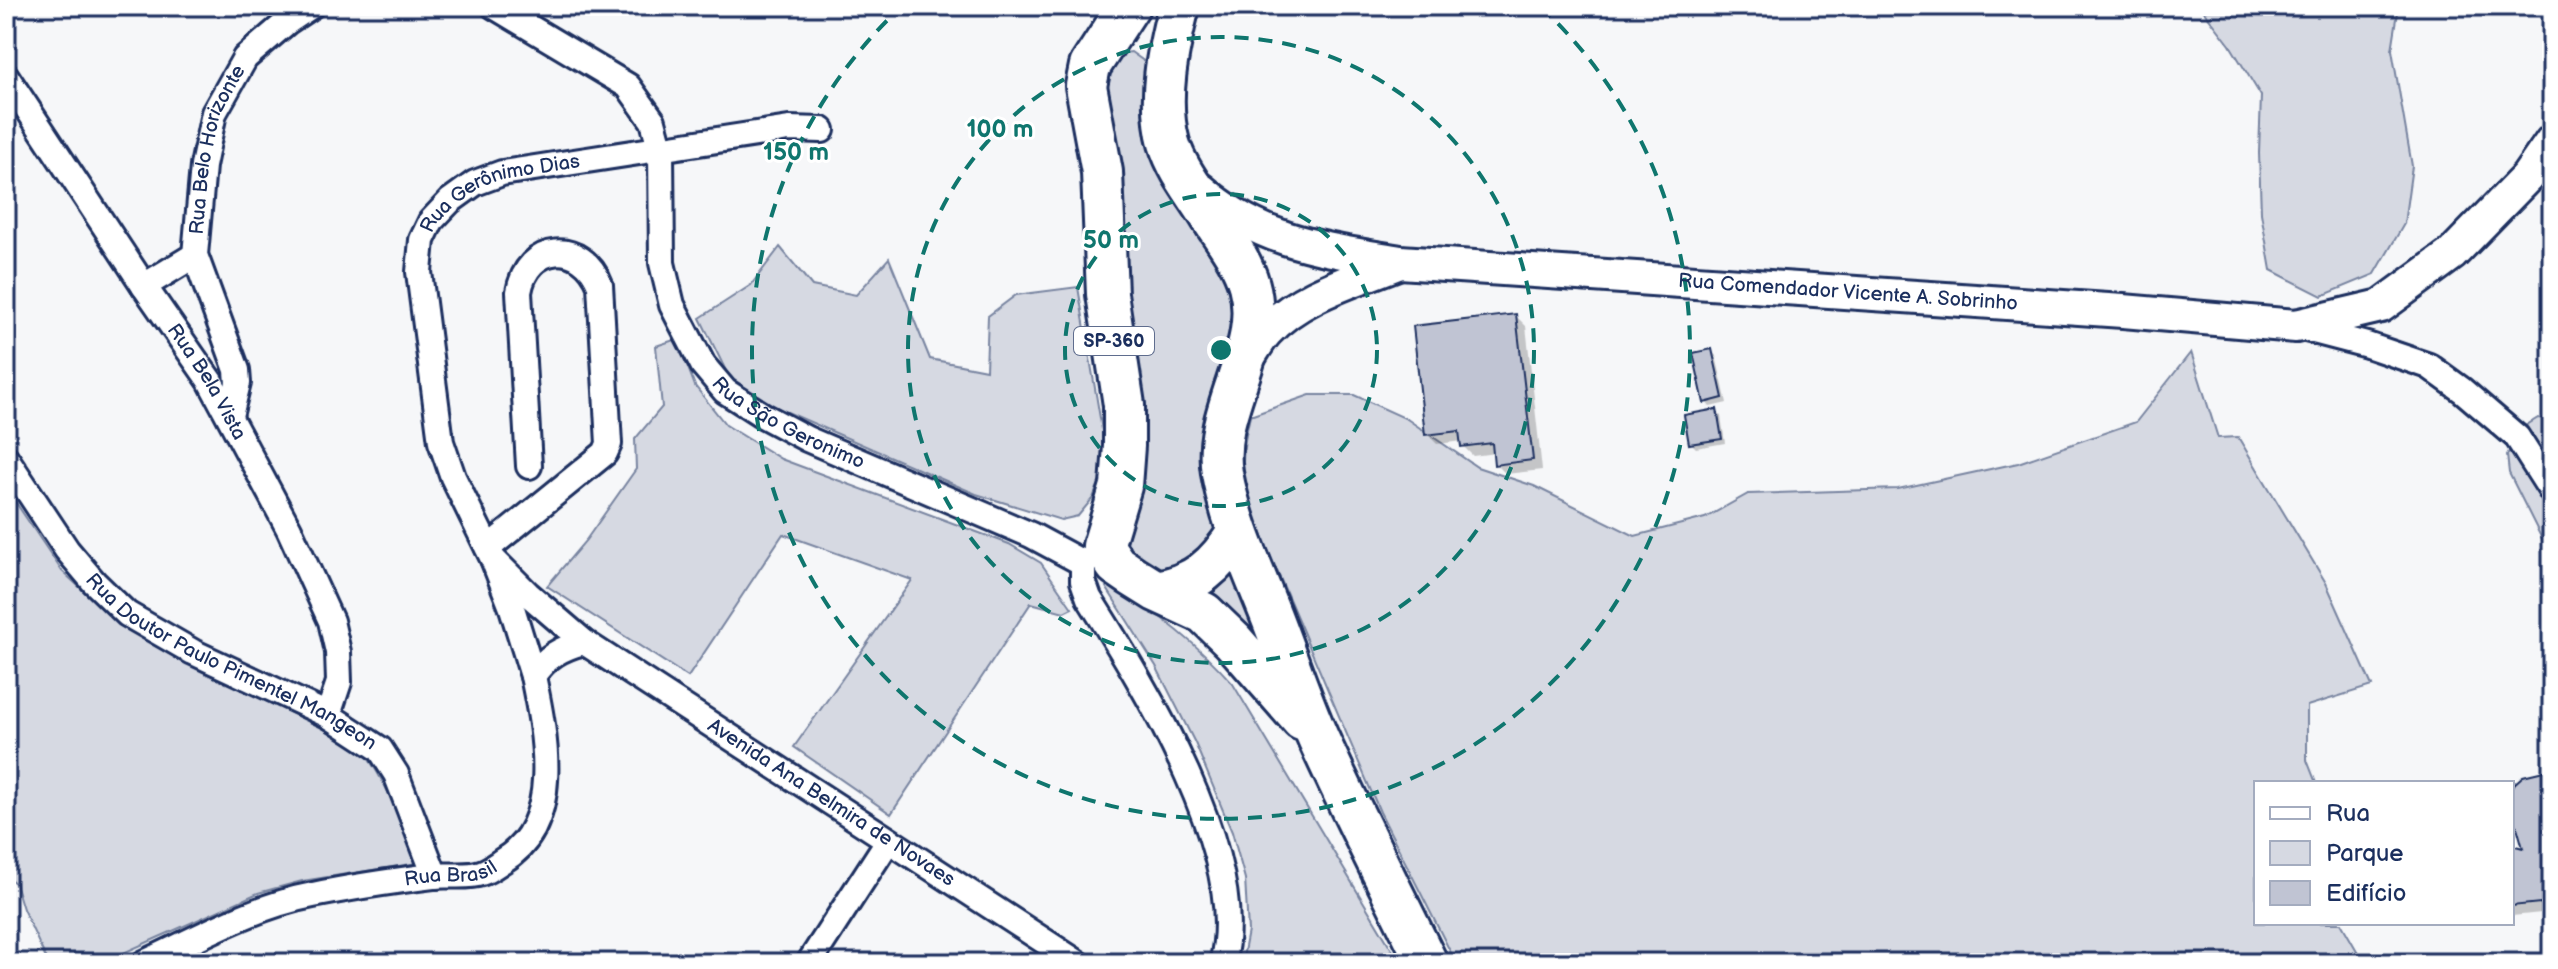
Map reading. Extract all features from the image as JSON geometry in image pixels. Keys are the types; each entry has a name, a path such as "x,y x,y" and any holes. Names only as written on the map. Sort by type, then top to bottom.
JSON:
{"main road":[{"path":"1090,66 1129,6"},
{"path":"1179,6 1169,45 1164,100 1170,145 1186,177 1240,261 1253,310 1249,340 1225,414 1219,446 1223,475 1238,532 1318,738 1427,963"},
{"path":"1090,66 1109,47 1125,42 1143,45 1157,55 1167,68"},
{"name":"SP-360","path":"1090,66 1086,86 1102,172 1107,294 1124,405 1121,486 1093,555"},
{"path":"1156,591 1177,588 1200,575 1221,559 1238,532"},
{"path":"1093,555 1116,565 1156,591 1204,613 1233,641 1318,738"}],"street":[{"name":"Rua Belo Horizonte","path":"230,416 238,383 237,370 195,255 203,166 214,113 245,58 311,6"},
{"name":"Rua São Geronimo","path":"494,6 628,86 653,121 661,151 662,263 672,305 703,365 725,391 807,439 1031,535 1093,555"},
{"name":"Rua Bela Vista","path":"6,76 210,381 289,529 331,621 338,652 339,682 328,715"},
{"name":"Rua Gerônimo Dias","path":"491,554 453,477 441,442 419,272 422,240 431,221 450,201 475,183 502,173 789,129 822,130"},
{"name":"Rua Comendador Vicente A. Sobrinho","path":"1186,177 1221,208 1248,225 1280,239 1400,262 2123,311 2296,326 2381,306 2452,254 2527,177 2552,141"},
{"path":"491,554 605,453 609,444 600,285 587,262 563,252 550,253 537,259 521,279 519,292 529,466"},
{"path":"144,286 195,255"},
{"path":"1239,373 1266,332 1286,314 1319,295 1400,262"},
{"path":"2296,326 2429,366 2517,437 2552,492"},
{"name":"Rua Doutor Paulo Pimentel Mangeon","path":"6,458 67,550 127,614 193,652 328,715 380,749 389,760 435,876"},
{"name":"Avenida Ana Belmira de Novaes","path":"491,554 528,594 584,642 1078,963"},
{"name":"Rua Brasil","path":"144,963 277,904 310,895 435,876 482,873 528,840 539,810 545,779 546,739 533,676 491,554"},
{"path":"1093,555 1083,581 1089,598 1135,672 1194,792 1222,872 1228,909 1226,950 1222,963"},
{"path":"533,676 543,661 555,652 584,642"},
{"path":"809,963 888,841"}],"green space":[{"path":"2200,6 2399,6 2392,50 2412,166 2404,224 2375,274 2322,296 2271,270 2261,213 2261,96 2230,45"},
{"path":"1131,52 1152,67 1236,280 1221,514 1211,555 1163,575 1132,555 1125,538 1145,448 1145,403 1128,294 1125,217 1098,86 1118,54"},
{"path":"780,247 812,286 856,295 889,258 930,359 986,370 988,316 1016,295 1078,287 1103,436 1101,478 1093,498 1078,516 1061,520 976,494 748,395 730,379 700,318 751,285"},
{"path":"677,339 695,386 726,425 781,459 1009,544 1041,563 1072,608 1064,612 1031,603 891,814 794,747 912,580 783,534 688,677 547,586 586,540 636,469 635,439 662,407 656,346"},
{"path":"2191,352 2218,438 2238,437 2326,583 2372,686 2307,706 2307,760 2315,781 2254,781 2254,925 2342,925 2364,963 1456,963 1380,812 1251,510 1243,463 1250,416 1310,395 1354,395 1407,419 1477,467 1534,486 1635,536 1705,518 1748,494 1898,489 2018,463 2136,422"},
{"path":"2538,418 2552,420 2552,574 2547,549 2509,473 2507,455 2522,428"},
{"path":"6,488 62,571 113,618 167,653 359,746 385,787 418,863 302,881 258,893 101,963 48,963 23,909 15,883 6,876"},
{"path":"1232,556 1261,645 1200,587"},
{"path":"1110,584 1176,629 1233,684 1400,963 1242,963 1248,931 1245,879 1232,832 1195,743 1156,666 1106,587"}],"building":[{"path":"1516,314 1533,460 1494,465 1492,443 1461,447 1459,431 1425,435 1413,326"},
{"path":"1712,349 1723,398 1704,403 1693,353"},
{"path":"1717,409 1722,439 1689,444 1684,415"},
{"path":"2552,769 2552,913 2540,903 2514,906 2514,846 2523,848 2514,816 2514,784 2523,776"}]}
